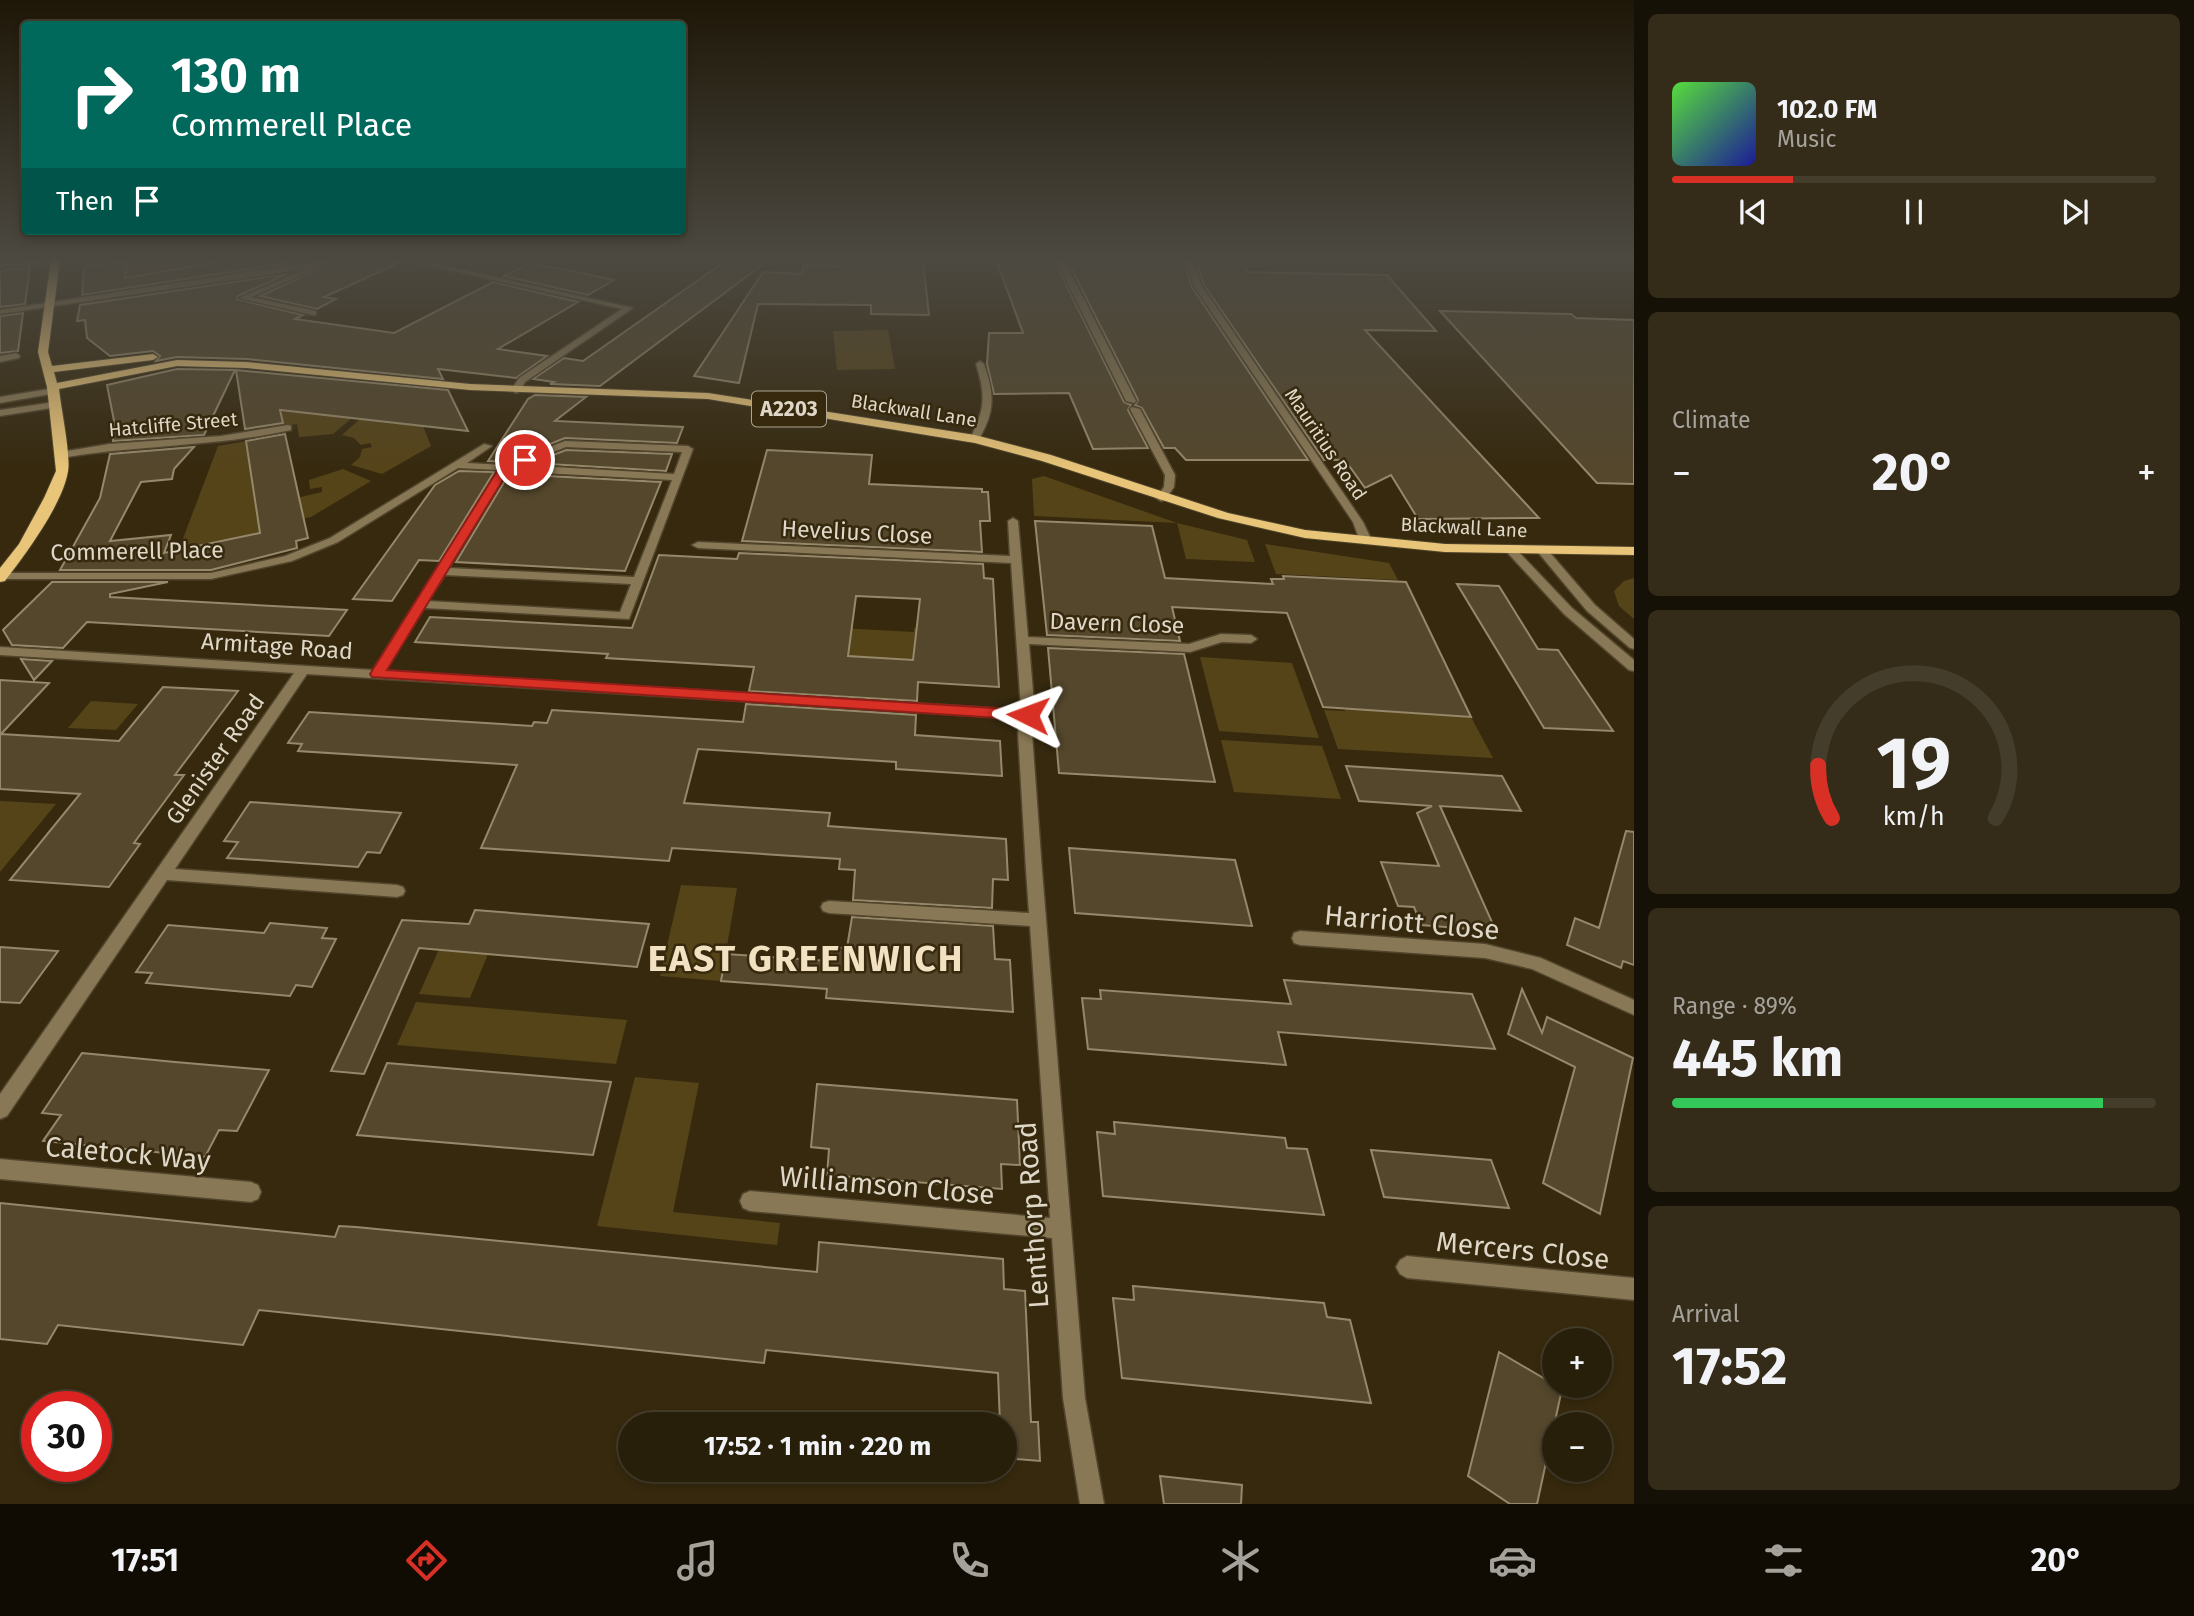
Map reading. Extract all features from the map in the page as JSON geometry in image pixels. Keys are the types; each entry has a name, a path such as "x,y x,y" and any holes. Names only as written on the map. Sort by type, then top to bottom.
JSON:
{"main road":[{"path":"1,577 25,545 51,498 62,471 53,389 43,352 46,330"},
{"name":"Blackwall Lane","path":"49,370 155,357 177,363 291,368 516,390 708,396 1016,447 1161,498 1263,526 1366,541 1634,551"},
{"name":"Blackwall Lane","path":"53,389 177,363"}],"street":[{"path":"516,390 522,380 596,330"},
{"path":"1095,330 1170,475 1169,487 1161,498"},
{"name":"Mauritius Road","path":"1228,330 1358,523 1366,541"},
{"path":"0,359 16,356"},
{"path":"975,439 990,403 990,392 980,364"},
{"path":"0,400 53,389"},
{"path":"0,412 55,404"},
{"name":"Hatcliffe Street","path":"61,455 108,447 221,439 288,428"},
{"path":"377,674 420,604 505,468 565,444 688,449 625,616 420,604"},
{"name":"Commerell Place","path":"1,577 211,576 288,559 334,540 487,446"},
{"path":"456,465 678,477"},
{"path":"1013,521 1028,715"},
{"name":"Hevelius Close","path":"698,545 1015,560"},
{"path":"1509,548 1568,611 1634,667"},
{"path":"1541,549 1591,608 1634,645"},
{"path":"441,571 638,581"},
{"name":"Davern Close","path":"1022,640 1190,648 1222,638 1251,639"},
{"name":"Armitage Road","path":"0,651 1028,715"},
{"name":"Glenister Road","path":"0,1110 304,669"},
{"name":"Lenthorp Road","path":"1028,715 1025,733 1037,920 1074,1398 1092,1504"},
{"path":"163,874 397,891"},
{"path":"829,906 1037,920"},
{"name":"Harriott Close","path":"1300,938 1485,951 1535,963 1634,1008"},
{"name":"Caletock Way","path":"0,1169 251,1192"},
{"name":"Williamson Close","path":"750,1201 1061,1229"},
{"name":"Mercers Close","path":"1407,1267 1634,1289"}],"shaded area":[{"path":"888,330 895,369 837,370 833,331"},
{"path":"286,411 352,418 333,434 299,437 297,424 266,429 256,427 260,415"},
{"path":"360,419 423,426 431,446 382,474 351,465 360,457 362,449 372,447 370,443 361,445 354,438 342,435"},
{"path":"276,436 271,504 322,492 322,487 310,489 309,480 343,469 371,481 311,517 279,523 279,529 173,565 218,446"},
{"path":"1044,476 1177,523 1034,516 1032,479"},
{"path":"1177,523 1247,540 1255,562 1186,559"},
{"path":"1265,544 1389,563 1398,580 1276,574"},
{"path":"1634,578 1634,619 1619,606 1614,591 1624,581"},
{"path":"747,623 914,632 914,628 942,629 914,653 913,679 758,651"},
{"path":"1200,657 1292,663 1319,738 1219,731"},
{"path":"91,701 138,704 116,730 68,728"},
{"path":"1324,710 1471,717 1493,758 1338,749"},
{"path":"1221,740 1322,746 1341,799 1234,792"},
{"path":"0,801 56,804 0,872"},
{"path":"681,885 737,888 721,981 660,976"},
{"path":"440,947 488,954 470,998 419,994"},
{"path":"416,1002 627,1020 616,1064 397,1045"},
{"path":"635,1077 699,1083 673,1212 780,1223 777,1245 597,1226"}],"building":[{"path":"0,330 21,330 18,351 0,353"},
{"path":"86,330 374,330 394,333 399,330 530,330 498,349 547,356 516,378 438,369 443,379 247,359 177,357 156,361 160,356 153,351 110,356 87,338"},
{"path":"627,330 675,330 600,386 550,384 554,382 533,379 564,358 583,361"},
{"path":"724,330 752,330 739,383 694,376"},
{"path":"1022,330 1089,330 1124,402 1131,405 1128,410 1148,448 1093,449 1069,393 994,394 987,364 989,333 1023,333"},
{"path":"1103,330 1221,330 1308,460 1186,460 1175,448 1164,448 1142,408 1135,405 1138,400"},
{"path":"1235,330 1365,330 1539,518 1418,519 1391,475 1365,488 1345,460 1324,460"},
{"path":"1458,330 1634,330 1634,484 1597,483"},
{"path":"177,369 235,370 204,435 113,441 115,426 107,385"},
{"path":"236,370 448,390 468,431 280,410 283,423 245,429"},
{"path":"535,395 586,397 555,421 683,427 677,443 565,438 505,462 488,461 528,399"},
{"path":"285,434 308,538 296,541 297,548 211,570 60,570 100,498 110,454 194,447 174,469 172,479 141,482 110,541 171,535 164,553 260,533 246,441"},
{"path":"566,450 672,454 666,471 532,463"},
{"path":"767,450 872,455 869,484 982,489 982,492 988,492 990,521 980,521 982,552 742,541"},
{"path":"459,471 494,472 439,561 419,560 392,601 353,599 435,485"},
{"path":"509,474 661,482 625,571 456,562"},
{"path":"1035,521 1152,526 1165,578 1273,584 1271,579 1284,579 1283,576 1406,582 1471,717 1323,707 1287,613 1172,607 1180,641 1047,635"},
{"path":"739,553 983,564 984,578 993,579 999,687 918,682 917,701 749,691 754,667 606,658 608,654 415,642 430,617 632,628 659,555 737,559","holes":["856,596 920,599 913,660 848,656"]},
{"path":"52,582 168,582 110,594 110,597 347,610 329,636 87,622 63,648 12,645 3,630"},
{"path":"1457,584 1499,586 1538,649 1558,650 1613,731 1544,728"},
{"path":"1048,648 1184,654 1215,782 1059,773"},
{"path":"21,659 52,661 34,680"},
{"path":"0,680 49,683 1,734 119,741 163,687 238,691 175,775 184,775 134,843 140,844 109,887 10,880 80,794 0,789"},
{"path":"746,704 916,715 915,735 1000,741 1002,776 896,769 896,762 698,749 684,803 830,813 828,826 1006,839 1008,880 993,879 992,908 853,900 855,870 839,869 840,859 672,848 669,861 481,848 517,765 298,751 302,744 288,743 309,712 532,726 534,722 547,723 552,710 743,722"},
{"path":"1346,766 1502,776 1521,811 1440,806 1496,931 1421,925 1414,907 1398,906 1381,862 1439,866 1417,813 1432,806 1359,801"},
{"path":"250,802 401,813 380,853 367,852 358,867 227,858 238,842 224,841"},
{"path":"1626,831 1634,832 1634,965 1623,961 1621,968 1567,945 1575,918 1599,928"},
{"path":"1069,848 1235,860 1252,926 1075,913"},
{"path":"475,910 649,924 637,967 419,948 364,1074 331,1071 402,920 469,924"},
{"path":"852,917 993,926 995,959 1010,960 1013,1012 826,998 827,989 721,981 726,954 830,961 831,947 847,948"},
{"path":"270,923 327,928 322,938 336,939 312,987 296,985 290,996 146,983 152,973 136,972 168,925 264,933"},
{"path":"0,947 58,951 20,1003 0,1002"},
{"path":"1284,980 1472,994 1495,1049 1278,1032 1286,1065 1088,1049 1082,998 1101,999 1100,990 1291,1004"},
{"path":"1522,989 1542,1033 1547,1017 1633,1058 1600,1214 1543,1183 1575,1067 1508,1034"},
{"path":"82,1053 269,1070 237,1131 219,1130 205,1157 43,1141 61,1115 42,1113"},
{"path":"387,1063 611,1082 593,1155 357,1135"},
{"path":"817,1084 1017,1100 1020,1165 1001,1164 1002,1189 827,1175 829,1149 811,1147"},
{"path":"1114,1122 1285,1138 1287,1148 1307,1149 1324,1215 1103,1196 1097,1132 1115,1134"},
{"path":"1371,1150 1491,1160 1509,1208 1384,1197"},
{"path":"0,1203 335,1237 339,1226 356,1227 817,1272 819,1242 1003,1259 1004,1289 1025,1291 1031,1422 1038,1422 1040,1461 1017,1459 1017,1412 1000,1412 998,1373 766,1350 764,1363 259,1310 243,1345 58,1325 47,1344 0,1339"},
{"path":"1133,1286 1324,1303 1327,1317 1350,1320 1371,1403 1122,1378 1113,1298 1134,1300"},
{"path":"1499,1352 1542,1377 1542,1398 1560,1398 1557,1412 1542,1412 1542,1481 1537,1504 1510,1504 1468,1476"},
{"path":"1160,1476 1242,1485 1241,1504 1164,1504"}],"district":[{"name":"EAST GREENWICH","path":"806,958"}],"route":[{"path":"525,460 505,468 377,674 1028,715"}]}
